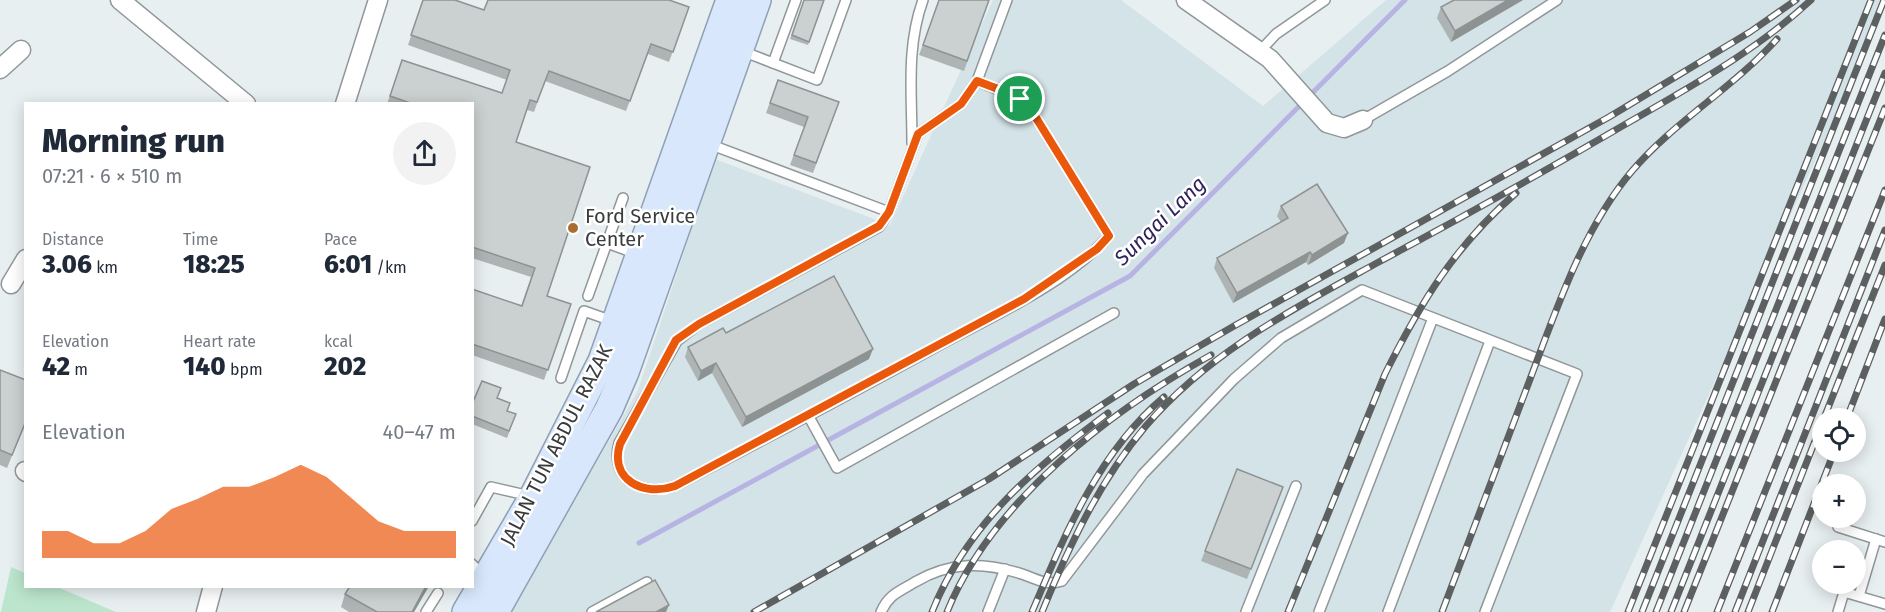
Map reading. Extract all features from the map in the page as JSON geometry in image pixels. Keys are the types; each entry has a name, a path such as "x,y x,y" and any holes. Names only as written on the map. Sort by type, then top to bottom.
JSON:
{"main road":[{"name":"JALAN TUN ABDUL RAZAK","path":"474,587 479,571 533,497 585,398 617,323 730,0"},
{"name":"JALAN TUN ABDUL RAZAK","path":"495,612 609,409 640,333 757,0"},
{"name":"JALAN TUN ABDUL RAZAK","path":"466,612 474,588"}],"street":[{"path":"120,0 244,102"},
{"path":"346,102 378,0"},
{"path":"1186,0 1260,51 1284,74 1327,123 1344,128 1363,120"},
{"path":"0,69 21,50"},
{"path":"12,284 24,263"},
{"path":"206,612 212,588"}],"lane":[{"path":"773,63 796,0"},
{"path":"739,50 817,80 846,0"},
{"path":"912,148 911,46 913,27 923,0"},
{"path":"977,81 1006,92 1030,108 1109,236 1097,249 1024,299 808,417 662,490 648,490 635,486 624,477 618,466 616,454 676,340 699,324 879,226 889,212 918,134 961,104 977,81 1006,0"},
{"path":"1260,51 1276,34 1325,0"},
{"path":"1363,120 1448,71 1557,0"},
{"path":"707,143 889,212"},
{"path":"588,296 623,198"},
{"path":"607,243 640,255"},
{"path":"882,612 887,599 943,569 962,565 983,564 1044,583 1062,581 1143,474 1225,387 1281,338 1317,314 1362,290 1577,374 1485,612"},
{"path":"561,378 584,311 617,323"},
{"path":"808,417 837,468 1114,314"},
{"path":"1319,612 1433,318"},
{"path":"1388,612 1490,341"},
{"path":"1246,612 1296,486"},
{"path":"474,517 491,487 533,497"},
{"path":"1841,528 1881,540 1859,596"},
{"path":"988,612 1005,569"},
{"path":"592,612 647,582"},
{"path":"1838,612 1844,592 1885,604 1882,612"},
{"path":"426,612 438,593"}],"shaded area":[{"path":"993,0 1121,0 1263,106 1386,0 1885,0 1885,7 1610,612 511,612 638,390 715,159 890,225"}],"green space":[{"path":"11,567 24,573 24,588 59,588 116,612 1,612"}],"building":[{"path":"423,0 455,0 484,10 488,0 669,0 689,7 673,52 651,44 630,101 549,71 537,102 530,100 516,142 590,167 547,296 571,304 548,370 474,345 474,290 522,306 535,268 474,248 474,102 407,102 390,96 402,60 502,93 510,70 411,35"},
{"path":"804,0 824,0 809,42 792,35"},
{"path":"939,0 989,0 967,61 923,45"},
{"path":"1454,0 1508,0 1455,31 1441,7"},
{"path":"778,80 839,102 816,163 794,155 808,117 770,103"},
{"path":"1317,184 1348,233 1312,255 1310,252 1237,293 1217,258 1288,218 1281,206"},
{"path":"834,276 873,349 746,417 716,363 701,371 688,347 723,328 726,333"},
{"path":"0,370 24,379 24,426 12,455 0,450"},
{"path":"482,381 501,388 497,398 510,403 507,411 516,414 509,431 474,417 474,399"},
{"path":"1237,469 1283,487 1251,569 1205,551"},
{"path":"655,580 669,605 656,612 596,612"},
{"path":"349,588 425,588 412,612 377,612 345,594"}],"waterway":[{"name":"Sungai Lang","path":"639,543 1130,276 1405,0"}],"railway":[{"path":"754,612 989,479 1134,384 1234,326 1609,117 1750,32 1796,0"},
{"path":"1042,612 1086,515 1128,448 1170,401 1223,355 1282,316 1536,176 1702,80 1769,35 1811,0"},
{"path":"1628,612 1871,0"},
{"path":"1642,612 1884,0"},
{"path":"1656,612 1885,35"},
{"path":"1442,612 1560,300 1599,219 1614,194 1649,153 1760,57 1777,39"},
{"path":"1671,612 1885,73"},
{"path":"1684,612 1885,108"},
{"path":"1717,612 1885,190"},
{"path":"1288,612 1385,374 1398,348 1426,299 1457,255 1474,234 1516,193"},
{"path":"1735,612 1885,230"},
{"path":"1828,408 1885,265"},
{"path":"1851,408 1885,319"},
{"path":"947,612 967,571 993,533 1023,497 1095,432 1172,378 1211,355"},
{"path":"1032,612 1071,524 1102,469 1120,443 1164,397"},
{"path":"932,612 947,580 964,552 1005,500 1054,455 1108,413"},
{"path":"1748,612 1812,449"},
{"path":"1772,612 1830,462"}],"place":[{"name":"Ford Service Center","path":"573,228"}],"route":[{"path":"977,81 1020,99 1030,108 1109,236 1097,249 1024,299 808,417 675,486 662,490 648,490 635,486 624,477 618,466 616,454 676,340 699,324 879,226 889,212 918,134 961,104 977,81"}]}
